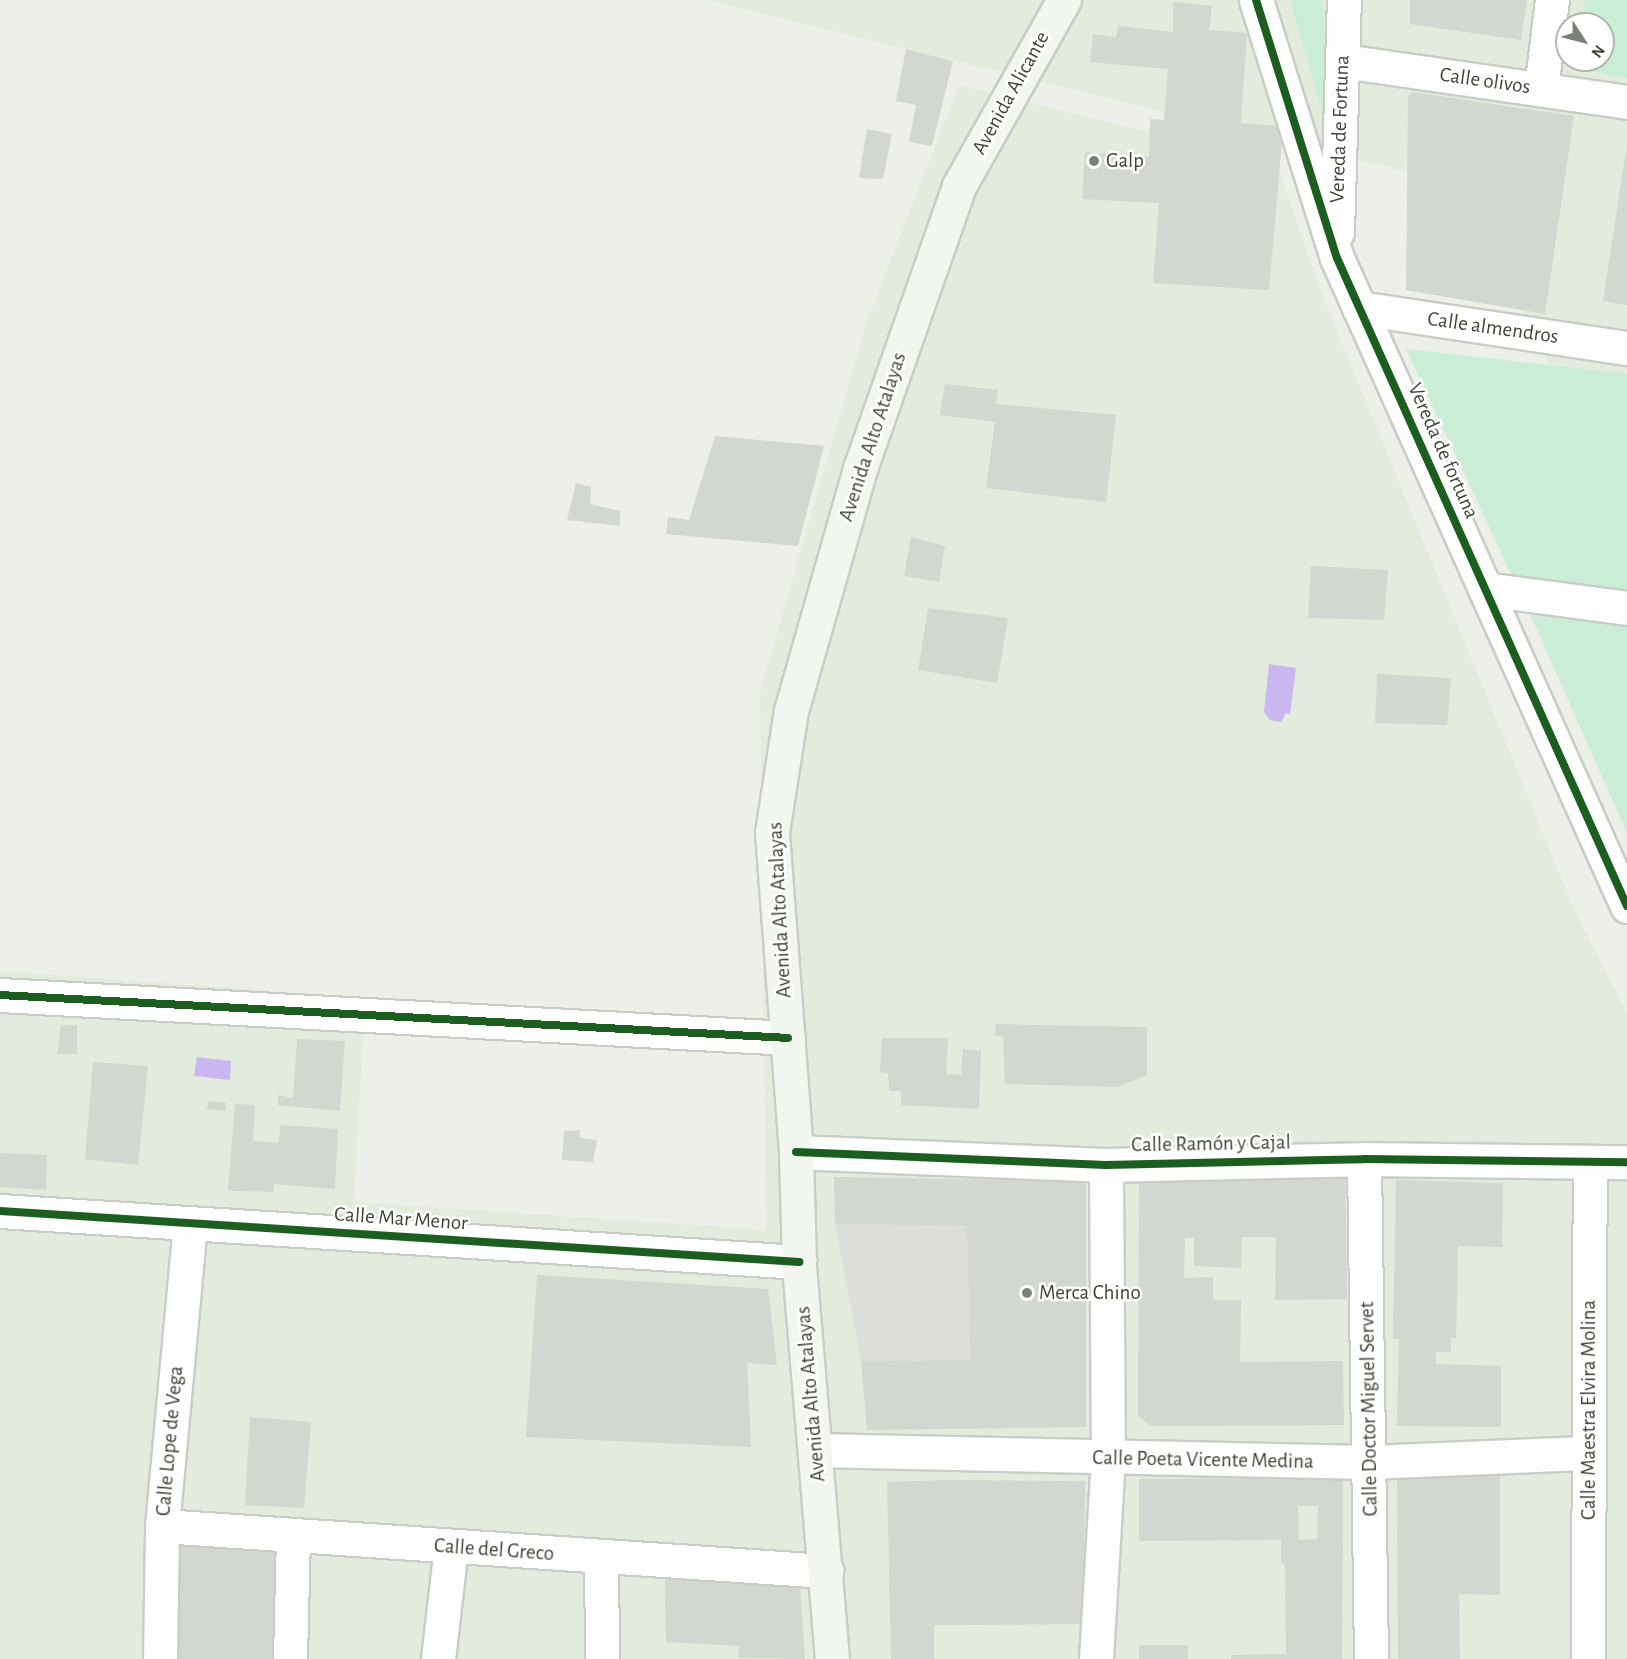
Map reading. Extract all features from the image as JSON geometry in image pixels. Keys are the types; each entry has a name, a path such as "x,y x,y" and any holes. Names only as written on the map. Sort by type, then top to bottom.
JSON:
{"main road":[{"name":"Avenida Alicante","path":"959,186 1064,0"},
{"name":"Avenida Alto Atalayas","path":"832,1659 799,1262 796,1152 772,832 790,711 861,466 959,186"}],"street":[{"name":"Vereda de fortuna","path":"1256,0 1337,258 1627,906"},
{"name":"Vereda de Fortuna","path":"1337,258 1344,0"},
{"path":"1541,89 1552,0"},
{"name":"Calle olivos","path":"1342,61 1627,102"},
{"name":"Calle almendros","path":"1359,308 1627,348"},
{"path":"1485,589 1627,608"},
{"path":"0,995 788,1038"},
{"name":"Calle Ramón y Cajal","path":"796,1152 1106,1165 1364,1159 1627,1162"},
{"name":"Calle Doctor Miguel Servet","path":"1364,1159 1371,1659"},
{"name":"Calle Maestra Elvira Molina","path":"1588,1659 1590,1162"},
{"path":"1096,1659 1108,1459 1106,1165"},
{"name":"Calle Mar Menor","path":"0,1211 799,1262"},
{"name":"Calle Lope de Vega","path":"160,1659 162,1526 190,1223"},
{"name":"Calle Poeta Vicente Medina","path":"816,1450 1108,1459 1370,1462 1589,1453"},
{"name":"Calle del Greco","path":"162,1526 600,1558 826,1571"},
{"path":"290,1659 293,1536"},
{"path":"438,1659 451,1547"},
{"path":"600,1558 602,1659"}],"shaded area":[{"path":"706,0 1627,0 1627,527 1462,185"},
{"path":"959,85 1277,164 1320,289 1577,916 1627,1013 1627,1659 0,1659 0,971 365,998 354,1202 766,1230 760,692 868,318"},
{"path":"1269,664 1296,668 1290,714 1286,713 1281,722 1270,720 1264,712"},
{"path":"197,1057 231,1061 230,1080 194,1076"},
{"path":"835,1224 967,1226 970,1360 861,1361"}],"green space":[{"path":"1290,0 1322,0 1330,105 1324,118"},
{"path":"1585,0 1627,0 1627,78 1595,72 1615,72 1615,12 1583,12"},
{"path":"1406,349 1627,374 1627,833 1534,623"}],"building":[{"path":"1410,0 1527,0 1521,40 1410,24"},
{"path":"1173,2 1212,6 1209,30 1247,33 1241,123 1277,126 1282,141 1269,290 1153,283 1159,203 1082,199 1085,152 1149,157 1150,119 1164,120 1168,69 1090,62 1093,34 1116,37 1118,26 1173,32"},
{"path":"906,49 953,61 932,146 909,142 916,105 896,101"},
{"path":"1412,92 1574,116 1545,314 1406,290 1408,97"},
{"path":"867,129 892,134 883,179 859,178"},
{"path":"1627,150 1627,305 1603,301"},
{"path":"945,384 998,390 996,404 1116,415 1106,502 986,488 995,422 940,415"},
{"path":"715,436 824,446 798,546 666,534 668,517 689,520"},
{"path":"576,483 591,487 590,504 620,511 620,526 567,520"},
{"path":"911,537 945,546 939,582 904,576"},
{"path":"1311,566 1388,570 1384,620 1308,618"},
{"path":"928,608 1008,618 997,683 918,670"},
{"path":"1377,674 1451,678 1447,725 1375,723"},
{"path":"996,1024 1147,1027 1147,1075 1118,1087 1005,1084 1003,1036 995,1036"},
{"path":"61,1025 77,1025 77,1054 57,1054"},
{"path":"882,1038 948,1038 946,1074 961,1075 963,1049 981,1051 979,1109 901,1105 901,1091 889,1091 888,1073 880,1072"},
{"path":"297,1039 345,1041 340,1111 278,1105 278,1095 293,1098"},
{"path":"93,1062 148,1066 138,1165 85,1159"},
{"path":"208,1101 226,1103 226,1111 207,1109"},
{"path":"235,1104 255,1105 253,1141 278,1143 281,1125 338,1129 335,1189 274,1184 273,1192 228,1191"},
{"path":"580,1130 580,1138 597,1140 593,1162 562,1160 564,1131"},
{"path":"0,1153 47,1155 46,1190 0,1187"},
{"name":"Merca Chino","path":"834,1177 1086,1181 1086,1427 867,1430 861,1361 970,1360 967,1226 835,1224"},
{"path":"1345,1179 1347,1299 1275,1300 1276,1237 1242,1237 1241,1268 1194,1266 1194,1238 1185,1238 1184,1278 1213,1277 1213,1300 1241,1300 1240,1362 1343,1361 1344,1425 1150,1426 1138,1415 1139,1181"},
{"path":"1396,1180 1503,1183 1502,1247 1458,1246 1456,1338 1451,1338 1451,1352 1436,1352 1436,1364 1501,1366 1501,1427 1397,1426 1399,1339 1393,1339"},
{"path":"537,1275 768,1289 777,1365 747,1363 751,1447 526,1437"},
{"path":"250,1417 311,1422 304,1508 245,1505"},
{"path":"1500,1475 1500,1595 1459,1594 1460,1659 1398,1659 1397,1476"},
{"path":"1343,1478 1342,1659 1231,1659 1232,1655 1286,1654 1285,1565 1281,1562 1281,1540 1139,1541 1139,1479","holes":["1298,1506 1318,1506 1317,1539 1299,1540"]},
{"path":"1085,1481 1084,1624 934,1625 934,1659 891,1659 887,1482"},
{"path":"173,1544 276,1550 272,1659 170,1659"},
{"path":"665,1576 800,1585 805,1659 738,1658 739,1646 666,1642"},
{"path":"1139,1645 1188,1645 1188,1659 1139,1659"}],"cycle path":[{"path":"1256,0 1337,258 1627,906"},
{"path":"0,995 788,1038"},
{"path":"796,1152 1106,1165 1364,1159 1627,1162"},
{"path":"0,1211 799,1262"}],"place":[{"name":"Galp","path":"1094,161"},
{"name":"Merca Chino","path":"1027,1293"}]}
